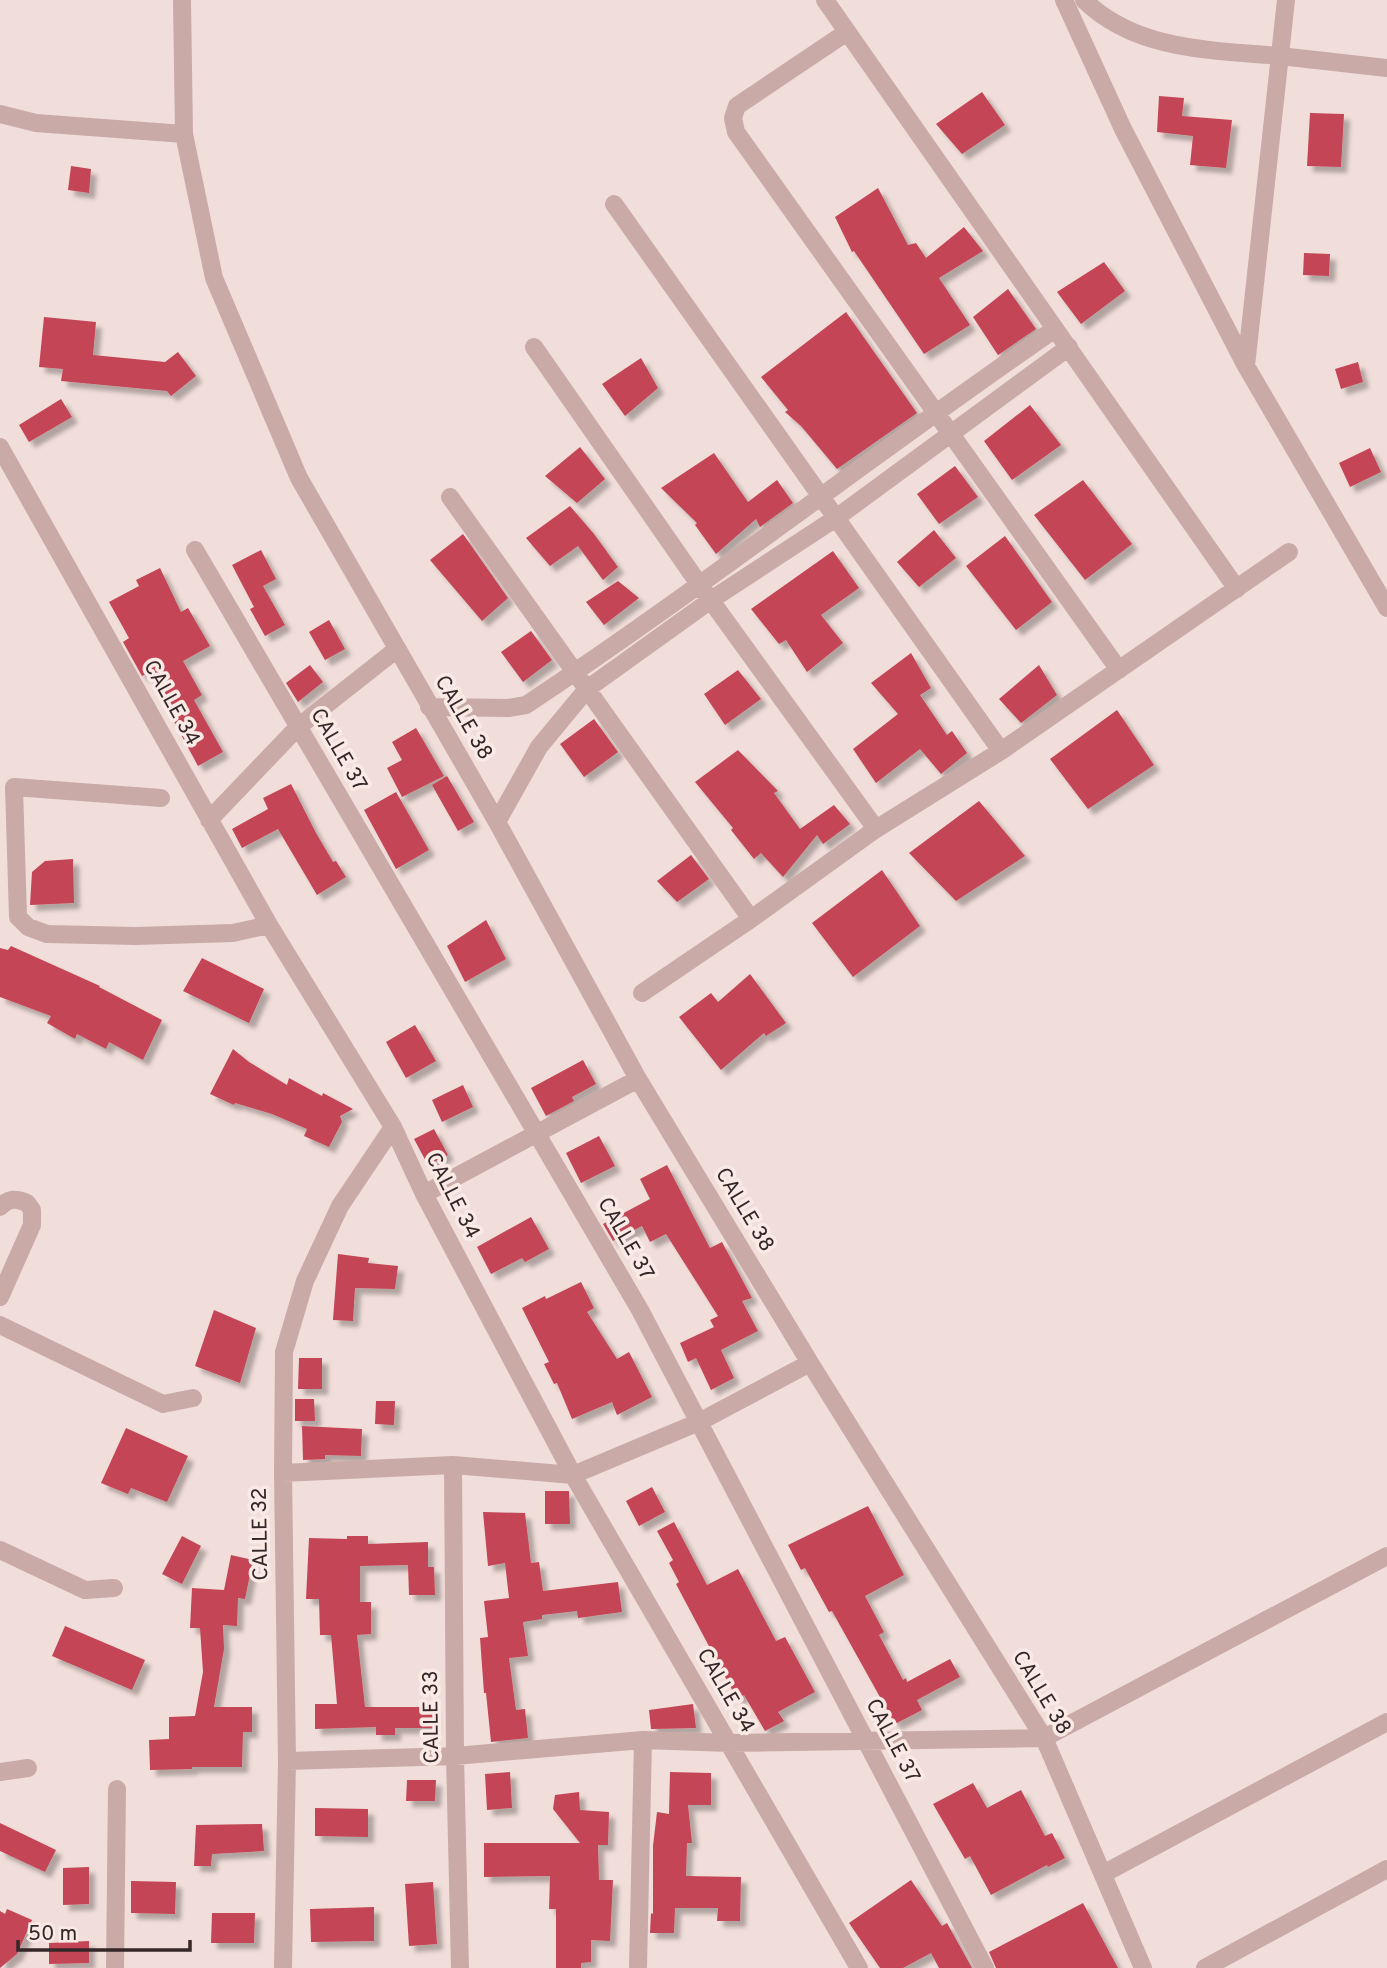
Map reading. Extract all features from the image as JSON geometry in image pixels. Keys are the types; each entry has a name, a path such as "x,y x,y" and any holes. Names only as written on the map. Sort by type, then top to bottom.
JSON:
{"street":[{"name":"CALLE 38","path":"182,0 184,134 214,278 299,478 497,822 638,1079 810,1363 1044,1738 1143,1968"},
{"path":"825,0 1237,589"},
{"path":"1064,0 1123,129 1246,366 1387,608"},
{"path":"1084,0 1124,30 1152,39 1208,51 1387,68"},
{"path":"1246,366 1286,0"},
{"path":"847,32 737,106 733,118 736,132 1119,670"},
{"path":"0,114 36,124 184,134"},
{"path":"614,204 1001,751"},
{"path":"429,707 508,708 526,705 821,498 935,412 1055,329"},
{"path":"534,347 699,584 876,829"},
{"path":"497,822 539,747 587,689 712,600 836,517 1069,347"},
{"name":"CALLE 34","path":"0,447 269,925 393,1127 424,1194 573,1475 859,1968"},
{"path":"450,498 751,919"},
{"name":"CALLE 37","path":"195,550 640,1310 985,1968"},
{"path":"642,993 876,829 1001,751 1289,552"},
{"path":"209,820 298,727 397,649"},
{"path":"161,798 14,787 18,917 28,927 47,934 136,936 233,933 269,925"},
{"path":"424,1194 638,1079"},
{"name":"CALLE 32","path":"283,1968 287,1761 284,1352 305,1281 340,1206 393,1127"},
{"path":"0,1207 7,1201 20,1200 27,1203 34,1217 0,1297"},
{"path":"0,1325 163,1404 193,1398"},
{"path":"283,1473 453,1465 573,1475 699,1422 810,1363"},
{"name":"CALLE 33","path":"453,1465 460,1968"},
{"path":"0,1550 85,1590 114,1588"},
{"path":"287,1761 455,1756 643,1740 729,1743 1044,1738 1387,1556"},
{"path":"1103,1874 1387,1722"},
{"path":"638,1968 643,1740"},
{"path":"0,1773 27,1768"},
{"path":"115,1968 117,1789"},
{"path":"1205,1968 1387,1869"}],"building":[{"path":"982,92 1005,125 962,154 936,124"},
{"path":"1159,96 1184,98 1182,116 1232,120 1226,168 1190,165 1193,136 1157,132"},
{"path":"1310,113 1344,114 1341,167 1307,166"},
{"path":"71,166 91,169 89,193 68,190"},
{"path":"878,188 908,245 916,243 926,258 964,227 983,251 939,278 970,325 924,354 854,251 852,252 835,217"},
{"path":"1304,253 1330,254 1329,276 1303,275"},
{"path":"1104,262 1125,291 1081,324 1057,292"},
{"path":"1008,289 1036,329 998,355 973,317"},
{"path":"846,312 917,413 837,469 801,426 785,412 788,410 761,377"},
{"path":"44,317 96,322 93,355 165,362 178,352 196,376 171,396 167,391 61,381 63,369 39,367"},
{"path":"641,358 658,388 625,416 602,384"},
{"path":"1358,362 1363,382 1341,389 1335,369"},
{"path":"61,399 72,417 29,442 19,425"},
{"path":"1030,405 1061,445 1012,480 984,441"},
{"path":"580,447 605,479 577,503 545,476"},
{"path":"1370,448 1381,472 1350,487 1339,463"},
{"path":"714,453 748,502 777,480 793,503 760,527 756,519 716,554 695,525 697,523 661,488"},
{"path":"955,466 978,497 939,524 917,494"},
{"path":"1083,480 1132,544 1085,580 1034,515"},
{"path":"570,506 618,567 603,580 578,546 550,566 526,538"},
{"path":"934,530 956,558 919,587 897,562"},
{"path":"463,534 508,598 482,621 430,560"},
{"path":"1005,536 1052,602 1016,630 966,566"},
{"path":"261,550 276,579 263,586 285,625 265,636 250,609 254,607 232,565"},
{"path":"833,551 859,588 821,615 843,643 807,672 786,640 779,644 751,609"},
{"path":"160,568 181,612 188,608 210,646 183,661 202,695 194,700 223,752 198,766 148,673 142,676 123,642 129,638 109,602 139,586 136,580"},
{"path":"618,581 639,598 604,625 586,602"},
{"path":"329,620 345,649 325,660 309,632"},
{"path":"531,631 552,660 523,682 501,652"},
{"path":"911,653 931,688 920,695 947,735 952,731 967,753 941,774 920,749 876,783 853,749 898,714 871,683"},
{"path":"310,665 323,682 298,702 286,683"},
{"path":"1039,665 1057,695 1021,723 999,699"},
{"path":"738,670 761,699 725,725 704,694"},
{"path":"1117,710 1154,765 1088,809 1050,759"},
{"path":"594,719 618,752 584,777 560,744"},
{"path":"416,728 444,776 402,797 387,768 402,760 392,742"},
{"path":"738,750 778,791 774,793 800,829 834,805 850,824 823,844 817,835 783,877 761,853 754,859 731,830 733,828 695,782"},
{"path":"447,776 474,822 458,831 432,785"},
{"path":"291,784 333,862 336,861 346,877 317,895 278,829 242,848 232,829 268,809 263,798"},
{"path":"396,792 429,850 396,869 364,810"},
{"path":"979,801 1025,856 956,901 909,853"},
{"path":"691,855 709,879 677,902 657,881"},
{"path":"73,859 74,903 30,905 32,872 45,861"},
{"path":"882,870 920,926 853,977 812,923"},
{"path":"486,920 506,959 465,982 447,946"},
{"path":"11,946 100,986 162,1020 143,1060 109,1042 106,1049 77,1034 75,1039 47,1023 51,1016 0,997 0,948 8,950"},
{"path":"202,958 264,989 249,1023 183,991"},
{"path":"750,974 786,1023 766,1036 764,1033 721,1070 679,1017 711,993 718,1002"},
{"path":"415,1025 436,1061 406,1078 386,1042"},
{"path":"233,1049 287,1085 289,1078 353,1109 340,1116 342,1122 329,1147 304,1136 307,1129 272,1114 235,1103 234,1105 210,1094"},
{"path":"583,1060 596,1084 572,1097 574,1101 546,1116 531,1088"},
{"path":"463,1085 473,1107 442,1122 432,1100"},
{"path":"434,1129 448,1155 428,1165 414,1139"},
{"path":"599,1136 615,1166 581,1183 566,1153"},
{"path":"667,1165 710,1248 722,1242 752,1298 742,1301 758,1331 721,1350 734,1378 711,1390 696,1358 688,1362 680,1343 714,1327 710,1320 718,1316 666,1234 650,1242 642,1226 613,1241 603,1224 650,1199 640,1179"},
{"path":"531,1217 549,1249 525,1262 522,1258 491,1274 477,1247"},
{"path":"338,1254 369,1258 368,1263 398,1266 395,1289 355,1288 353,1321 333,1320"},
{"path":"581,1282 594,1308 587,1312 617,1359 629,1352 652,1397 617,1415 612,1402 572,1419 557,1383 554,1384 544,1364 549,1362 522,1308"},
{"path":"214,1310 256,1328 240,1383 195,1366"},
{"path":"299,1358 322,1358 322,1389 298,1389"},
{"path":"295,1399 314,1399 315,1421 295,1421"},
{"path":"376,1401 395,1401 394,1425 375,1424"},
{"path":"302,1426 362,1429 361,1456 325,1455 325,1459 303,1460"},
{"path":"126,1428 188,1456 167,1502 131,1488 128,1494 101,1483"},
{"path":"652,1487 665,1512 639,1526 626,1501"},
{"path":"545,1491 569,1491 570,1524 545,1524"},
{"path":"868,1506 904,1575 865,1596 884,1632 879,1635 903,1680 906,1678 907,1682 950,1659 960,1677 917,1700 922,1710 895,1724 832,1611 829,1612 805,1568 801,1570 788,1545"},
{"path":"483,1512 525,1513 531,1563 539,1562 543,1591 618,1582 622,1612 578,1618 577,1611 542,1615 542,1619 523,1622 528,1656 509,1658 516,1710 525,1709 528,1738 491,1742 480,1638 488,1637 484,1601 509,1598 505,1563 488,1566"},
{"path":"674,1522 707,1585 738,1569 776,1641 785,1637 815,1692 778,1712 784,1721 765,1731 744,1695 737,1699 676,1584 679,1582 669,1563 673,1560 657,1531"},
{"path":"182,1536 201,1546 182,1584 162,1574"},
{"path":"347,1536 368,1536 368,1544 428,1542 428,1567 434,1567 435,1595 409,1595 408,1565 360,1566 360,1602 371,1602 371,1634 357,1635 365,1707 433,1707 433,1728 395,1728 395,1735 376,1735 376,1727 315,1729 315,1704 337,1704 331,1635 320,1635 319,1599 306,1599 309,1538 347,1539"},
{"path":"231,1555 253,1560 245,1599 238,1598 237,1626 223,1625 224,1649 214,1707 252,1707 252,1732 243,1732 242,1767 150,1770 149,1740 169,1739 169,1717 195,1716 203,1672 200,1628 190,1628 192,1588 224,1590"},
{"path":"65,1626 145,1660 132,1690 52,1656"},
{"path":"693,1704 696,1728 651,1729 649,1710"},
{"path":"510,1772 512,1808 487,1810 485,1774"},
{"path":"670,1772 711,1773 711,1805 688,1805 692,1843 687,1843 686,1876 741,1877 740,1921 717,1921 718,1908 675,1908 674,1933 650,1933 657,1812 669,1814"},
{"path":"407,1780 436,1780 435,1801 406,1801"},
{"path":"973,1783 987,1808 1021,1790 1045,1836 1052,1833 1065,1858 991,1895 970,1856 965,1859 933,1804"},
{"path":"579,1792 580,1810 609,1812 608,1845 598,1845 599,1880 613,1880 610,1941 591,1940 591,1962 581,1963 581,1968 556,1968 556,1909 549,1909 550,1876 484,1877 484,1843 580,1843 553,1809 555,1795"},
{"path":"315,1808 368,1809 368,1837 315,1836"},
{"path":"0,1823 56,1850 45,1872 0,1851"},
{"path":"262,1824 264,1851 212,1854 211,1866 194,1866 196,1825"},
{"path":"89,1867 89,1904 63,1905 63,1868"},
{"path":"911,1880 942,1926 947,1923 972,1968 939,1968 931,1953 903,1968 880,1968 849,1923"},
{"path":"131,1881 176,1882 175,1914 131,1913"},
{"path":"433,1882 437,1944 409,1946 405,1884"},
{"path":"1083,1903 1118,1968 996,1968 989,1952"},
{"path":"374,1907 374,1941 311,1942 310,1909"},
{"path":"7,1909 32,1920 17,1954 0,1968 0,1911 5,1914"},
{"path":"212,1913 255,1913 254,1943 211,1943"},
{"path":"89,1941 89,1963 49,1964 49,1943"}]}
